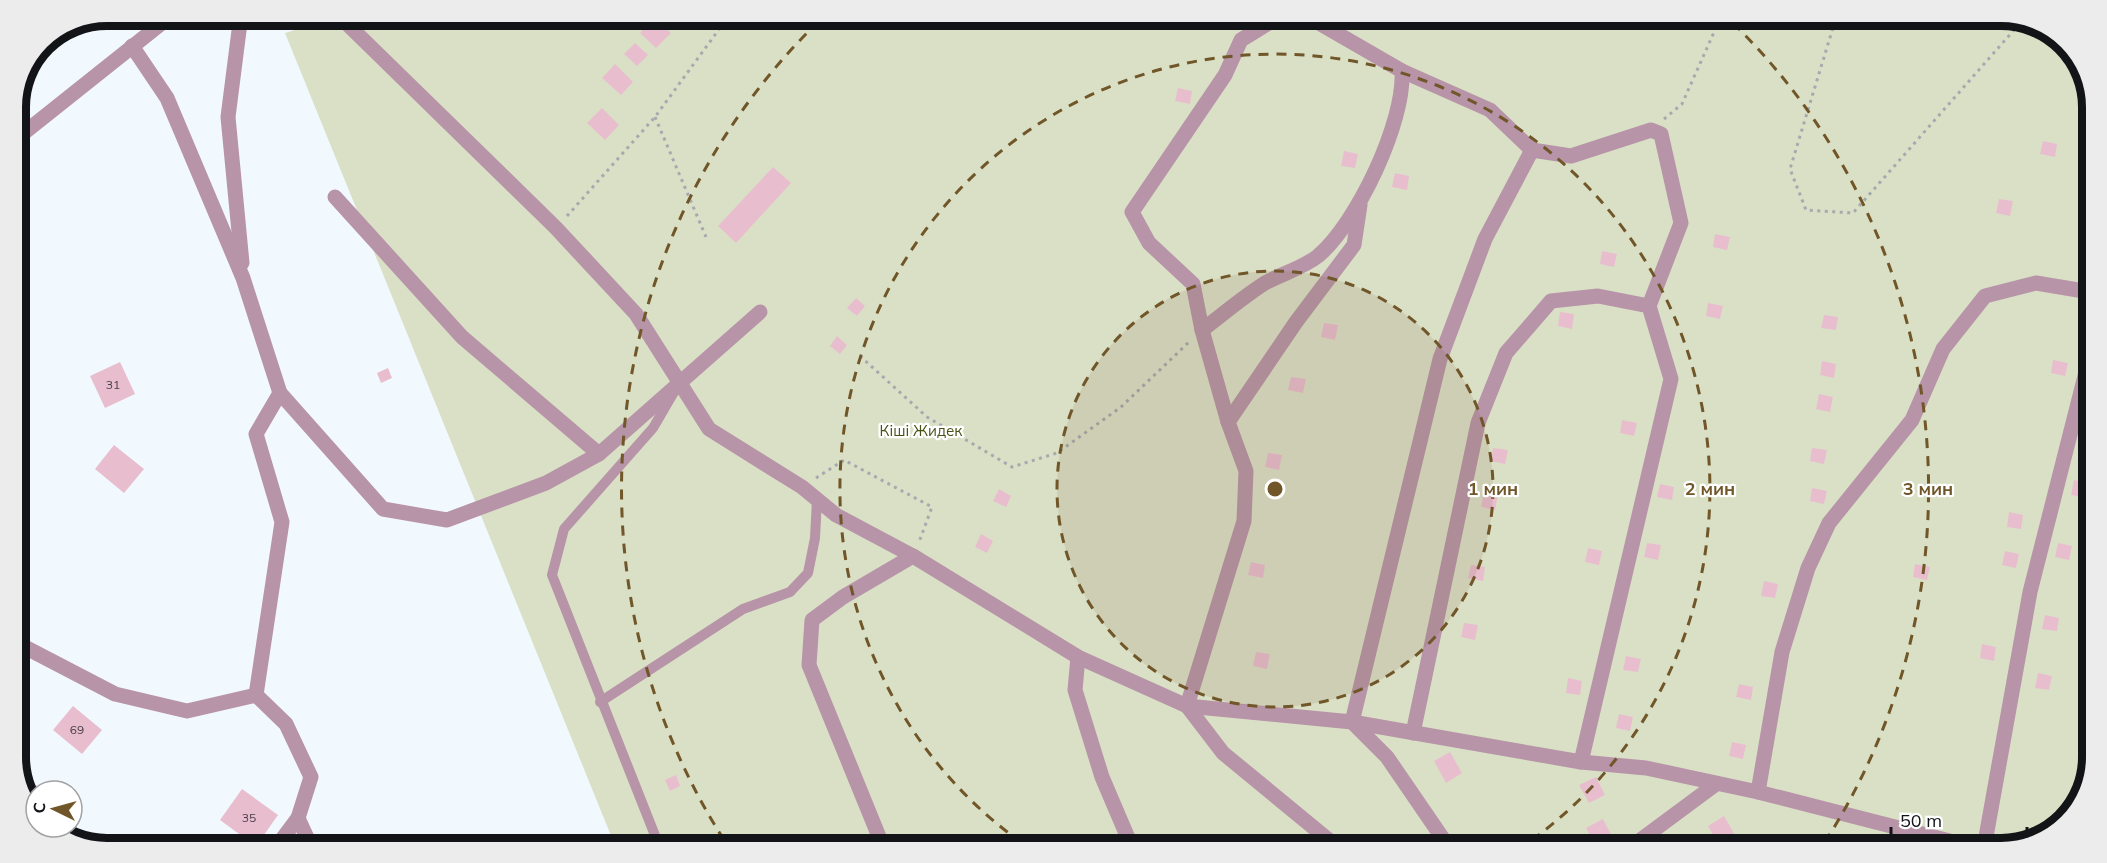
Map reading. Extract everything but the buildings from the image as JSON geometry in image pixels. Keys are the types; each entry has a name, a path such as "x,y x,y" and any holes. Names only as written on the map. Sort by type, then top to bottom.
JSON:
{"street":[{"path":"26,131 158,26"},
{"path":"240,26 228,117 243,278"},
{"path":"349,26 556,228 636,314 709,429 802,487 836,515 913,556 1078,657 1186,706 1352,722 1581,762 1646,768 1758,792 1938,838"},
{"path":"1186,706 1244,521 1246,471 1228,422 1202,330 1193,284 1149,243 1132,212 1225,75 1241,40 1264,26"},
{"path":"1324,26 1402,71 1490,110 1532,150 1571,156 1651,130 1661,134 1681,223 1649,306 1671,379 1581,762"},
{"path":"132,46 168,98 243,278 280,393 383,509 447,520 546,483 599,454 760,312"},
{"path":"1228,422 1296,322 1354,245 1360,204 1403,91 1402,71"},
{"path":"1352,722 1440,359 1485,239 1532,150"},
{"path":"335,197 462,337 599,454"},
{"path":"1202,330 1264,284 1318,256 1360,204"},
{"path":"1758,792 1782,652 1808,568 1829,523 1912,420 1943,349 1985,296 2036,283 2081,291"},
{"path":"1413,733 1478,423 1506,353 1551,301 1598,296 1649,306"},
{"path":"1986,838 2030,592 2081,390"},
{"path":"256,695 282,522 256,434 280,393"},
{"path":"880,838 809,665 812,620 843,597 913,556"},
{"path":"26,648 115,694 187,711 256,695"},
{"path":"1078,657 1075,690 1102,777 1128,838"},
{"path":"256,695 286,724 311,777 298,818 283,838"},
{"path":"1186,706 1222,753 1326,838"},
{"path":"1352,722 1387,757 1443,838"},
{"path":"1644,838 1716,784"},
{"path":"298,818 307,838"}],"lane":[{"path":"656,838 600,702 552,575 564,529 653,428 680,381"},
{"path":"600,702 743,609 790,591 808,573 817,499"}],"path":[{"path":"556,228 655,117 721,26"},
{"path":"1651,130 1682,104 1717,26"},
{"path":"1833,26 1790,169 1806,210 1853,213 2016,27"},
{"path":"655,117 706,237"},
{"path":"860,356 927,417 1012,467 1057,453 1121,407 1202,330"},
{"path":"802,487 844,460 932,507 913,556"}],"green space":[{"name":"Кіші Жидек","path":"308,26 2000,26 2016,27 2031,32 2054,46 2068,62 2077,81 2081,101 2082,756 2075,787 2061,810 2045,824 2021,835 2000,838 612,838 285,33"}]}
